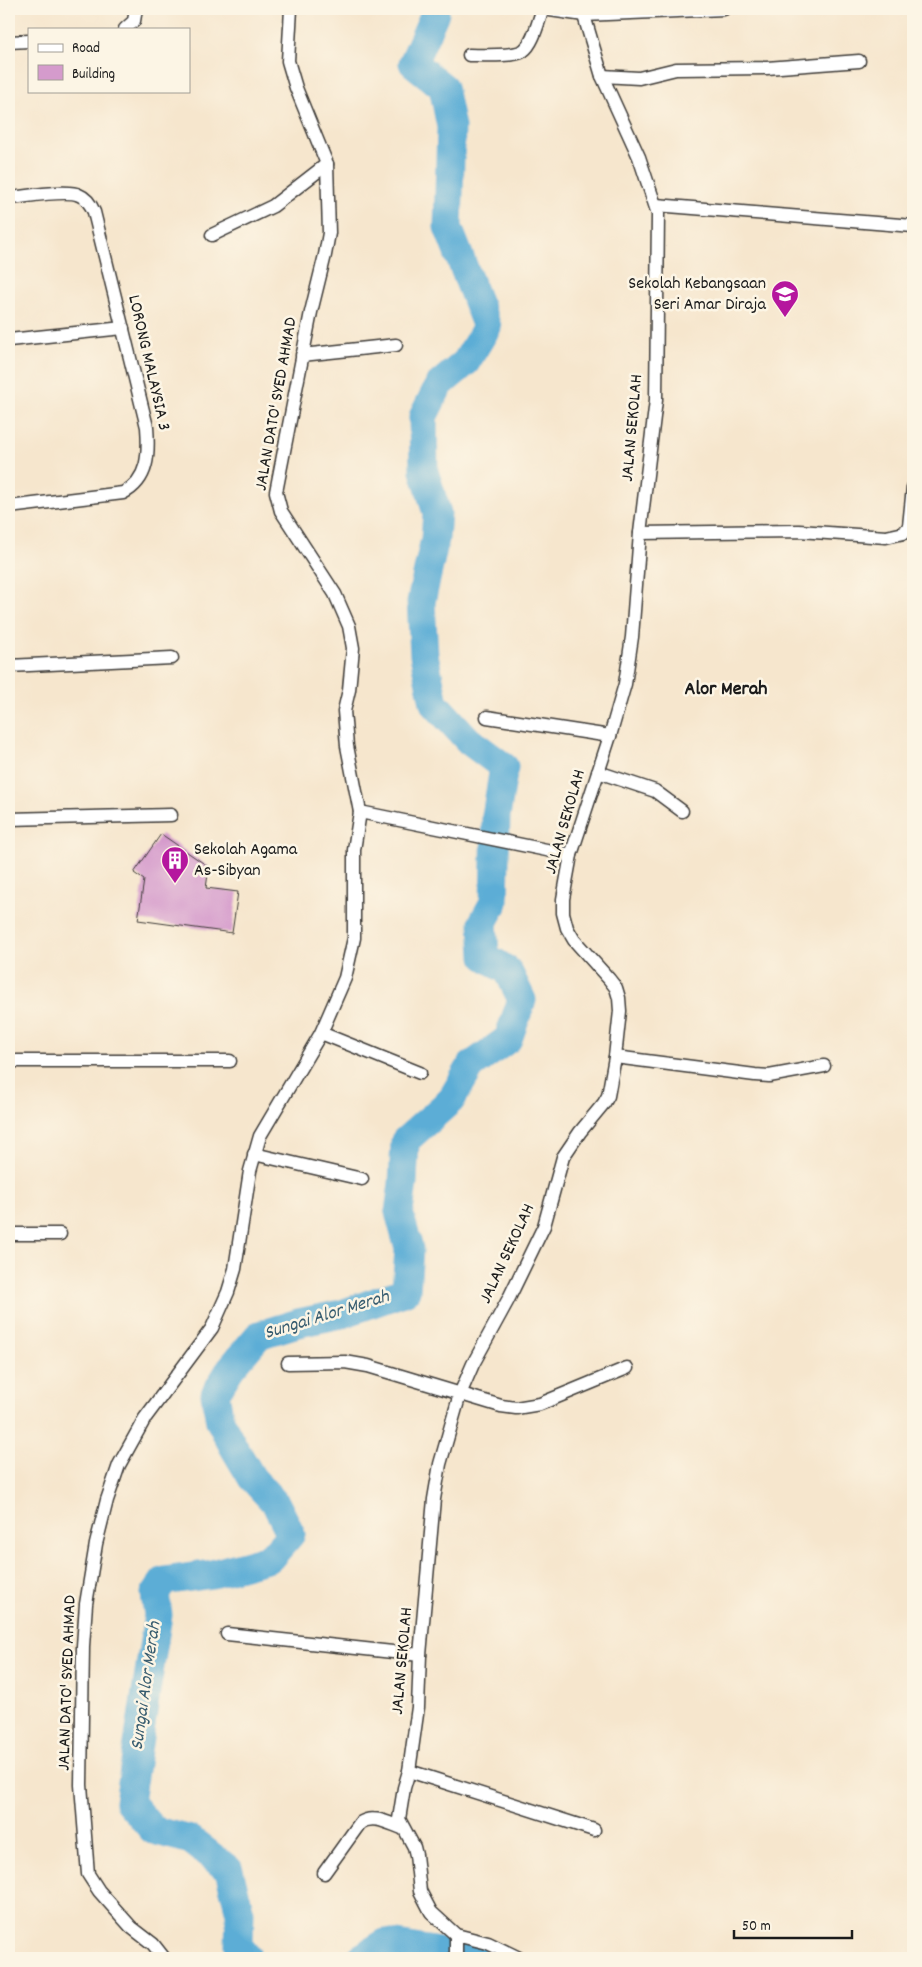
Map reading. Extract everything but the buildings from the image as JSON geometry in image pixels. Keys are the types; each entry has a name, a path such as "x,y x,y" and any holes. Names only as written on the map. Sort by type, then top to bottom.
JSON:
{"street":[{"path":"126,28 134,21 136,9"},
{"name":"JALAN DATO' SYED AHMAD","path":"164,1958 153,1944 141,1936 125,1920 99,1891 88,1874 81,1785 83,1646 86,1604 96,1544 118,1465 145,1418 212,1328 228,1292 235,1269 250,1171 260,1136 321,1032 345,978 352,953 354,930 354,850 360,812 347,746 344,711 349,690 353,648 349,626 335,594 281,511 276,492 328,233 327,164 291,75 288,45 291,9"},
{"path":"468,55 514,54 522,51 531,39 543,9 583,12 724,9"},
{"name":"JALAN SEKOLAH","path":"519,1958 488,1944 456,1939 441,1922 425,1903 418,1881 416,1855 399,1819 409,1771 418,1707 420,1655 437,1478 460,1394 473,1364 508,1300 544,1226 563,1157 608,1096 620,1011 616,988 574,940 567,928 563,913 563,899 570,855 610,736 625,684 632,637 640,533 656,400 658,214 639,157 602,76 583,12"},
{"path":"9,42 28,41"},
{"path":"602,76 639,78 676,69 767,68 859,61"},
{"path":"212,235 273,206 327,164"},
{"name":"LORONG MALAYSIA 3","path":"9,198 66,193 77,194 85,198 94,212 123,328 146,427 148,444 140,479 133,488 122,493 9,507"},
{"path":"656,205 913,226"},
{"path":"9,340 123,328"},
{"path":"302,355 396,346"},
{"path":"640,533 799,531 886,538 904,532 910,526 913,487"},
{"path":"9,666 172,658"},
{"path":"487,717 610,736"},
{"path":"598,772 654,791 682,811"},
{"path":"360,812 570,855"},
{"path":"9,819 171,815"},
{"path":"321,1032 420,1074"},
{"path":"615,1057 756,1076 768,1076 824,1066"},
{"path":"9,1061 230,1061"},
{"path":"254,1154 362,1179"},
{"path":"9,1234 60,1234"},
{"path":"288,1363 345,1362 368,1366 501,1406 516,1408 540,1404 627,1368"},
{"path":"227,1634 420,1655"},
{"path":"409,1771 594,1830"},
{"path":"324,1873 360,1823 365,1820 374,1819 402,1828"},
{"path":"456,1939 456,1958"}],"waterway":[{"name":"Sungai Alor Merah","path":"248,1958 239,1946 240,1913 229,1870 191,1840 153,1830 129,1802 158,1615 155,1594 164,1581 212,1574 270,1558 291,1534 276,1504 252,1478 233,1446 220,1421 215,1394 231,1368 259,1335 298,1323 342,1314 406,1291 409,1249 399,1212 403,1183 405,1141 451,1100 471,1066 508,1039 522,1000 508,971 485,956 483,922 494,902 496,816 504,767 469,741 434,703 424,655 421,602 435,539 437,513 424,471 423,417 439,385 466,362 487,327 448,227 451,127 443,87 413,63 435,13 434,9"},
{"name":"Sungai Alor Merah","path":"361,1958 385,1943 475,1958"}],"place":[{"name":"Sekolah Kebangsaan Seri Amar Diraja","path":"785,318"},
{"name":"Sekolah Agama As-Sibyan","path":"175,884"}],"district":[{"name":"Alor Merah","path":"726,690"}]}
